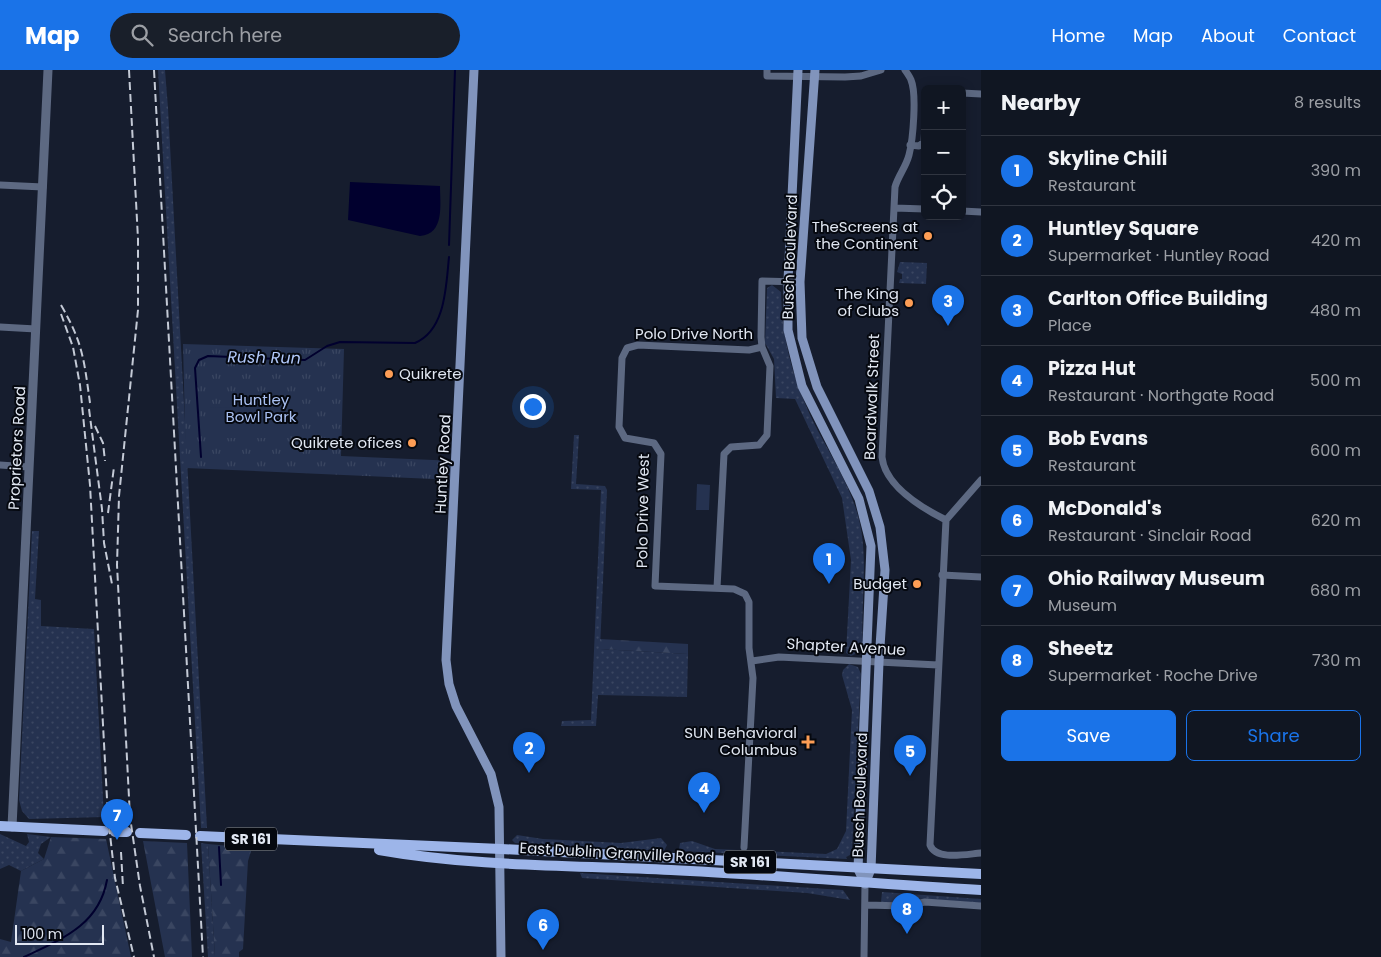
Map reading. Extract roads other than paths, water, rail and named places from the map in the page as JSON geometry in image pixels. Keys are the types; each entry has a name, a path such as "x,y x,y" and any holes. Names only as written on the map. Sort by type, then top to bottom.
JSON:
{"main road":[{"name":"Huntley Road","path":"474,70 446,660 449,684 456,706 486,764 495,787 499,807 501,957"},
{"name":"Busch Boulevard","path":"798,72 788,281 788,330 796,370 864,514 871,546 872,565 858,869 865,884"},
{"name":"Busch Boulevard","path":"815,72 800,282 802,338 816,387 869,490 880,527 885,570 879,662 871,870 865,884"},
{"path":"0,826 104,831"},
{"path":"115,832 127,832"},
{"path":"140,833 186,835"},
{"name":"East Dublin Granville Road","path":"200,836 501,849 871,870 981,874"},
{"name":"East Dublin Granville Road","path":"341,843 426,858 673,870 865,884 981,890"}],"street":[{"name":"Proprietors Road","path":"12,827 48,70"},
{"path":"767,70 767,76 798,72 861,76 881,70"},
{"name":"Boardwalk Street","path":"905,70 911,80 913,93 909,156 898,176 894,208 882,457 883,469 890,478 924,508 946,520"},
{"path":"966,93 981,94"},
{"path":"910,145 919,146 924,142 925,130"},
{"path":"0,185 42,187"},
{"path":"894,208 921,210"},
{"path":"966,211 981,212"},
{"path":"744,847 753,678 749,648 748,598 738,589 717,588 724,454 731,447 759,445 767,435 770,366 762,347 762,281 800,282"},
{"path":"0,327 36,329"},
{"name":"Polo Drive North","path":"627,348 638,345 749,350 762,347"},
{"name":"Polo Drive West","path":"627,348 622,358 620,430 627,440 654,443 661,454 655,586 717,588"},
{"path":"0,465 29,467"},
{"path":"981,480 946,520 930,845 932,850 939,855 981,853"},
{"path":"942,575 981,577"},
{"name":"Shapter Avenue","path":"752,661 779,657 938,665"},
{"path":"864,957 865,884"},
{"path":"866,905 905,906 925,902 981,906"}],"waterway":[{"name":"Rush Run","path":"449,245 455,70"},
{"name":"Rush Run","path":"201,457 195,368 199,360 208,356 305,360 327,346 340,342 415,343 425,337 439,317 445,293 449,257"},
{"name":"Rush Run","path":"219,847 221,885"},
{"name":"Rush Run","path":"24,957 52,944 77,929 96,908 103,895 107,880"}],"railway":[{"path":"129,70 138,239 138,310 119,496 117,565 130,817 140,886 154,957"},
{"path":"154,70 203,957"},
{"path":"61,305 74,330 82,352 90,403"},
{"path":"61,314 73,347 80,385 90,485 108,817 115,878 134,957"},
{"path":"89,409 102,509 104,543 112,584"},
{"path":"95,426 103,443 105,461"},
{"path":"108,513 114,467"},
{"path":"121,852 123,887"}],"place":[{"name":"TheScreens at the Continent","path":"928,236"},
{"name":"The King of Clubs","path":"909,303"},
{"name":"Carlton Office Building","path":"948,326"},
{"name":"Quikrete","path":"389,374"},
{"name":"Quikrete ofices","path":"412,443"},
{"name":"Skyline Chili","path":"829,584"},
{"name":"Budget","path":"917,584"},
{"name":"SUN Behavioral Columbus","path":"808,742"},
{"name":"Huntley Square","path":"529,773"},
{"name":"Bob Evans","path":"910,776"},
{"name":"Pizza Hut","path":"704,813"},
{"name":"Ohio Railway Museum","path":"117,840"},
{"name":"Sheetz","path":"907,934"},
{"name":"McDonald's","path":"543,950"}],"park label":[{"name":"Huntley Bowl Park","path":"261,408"}]}
